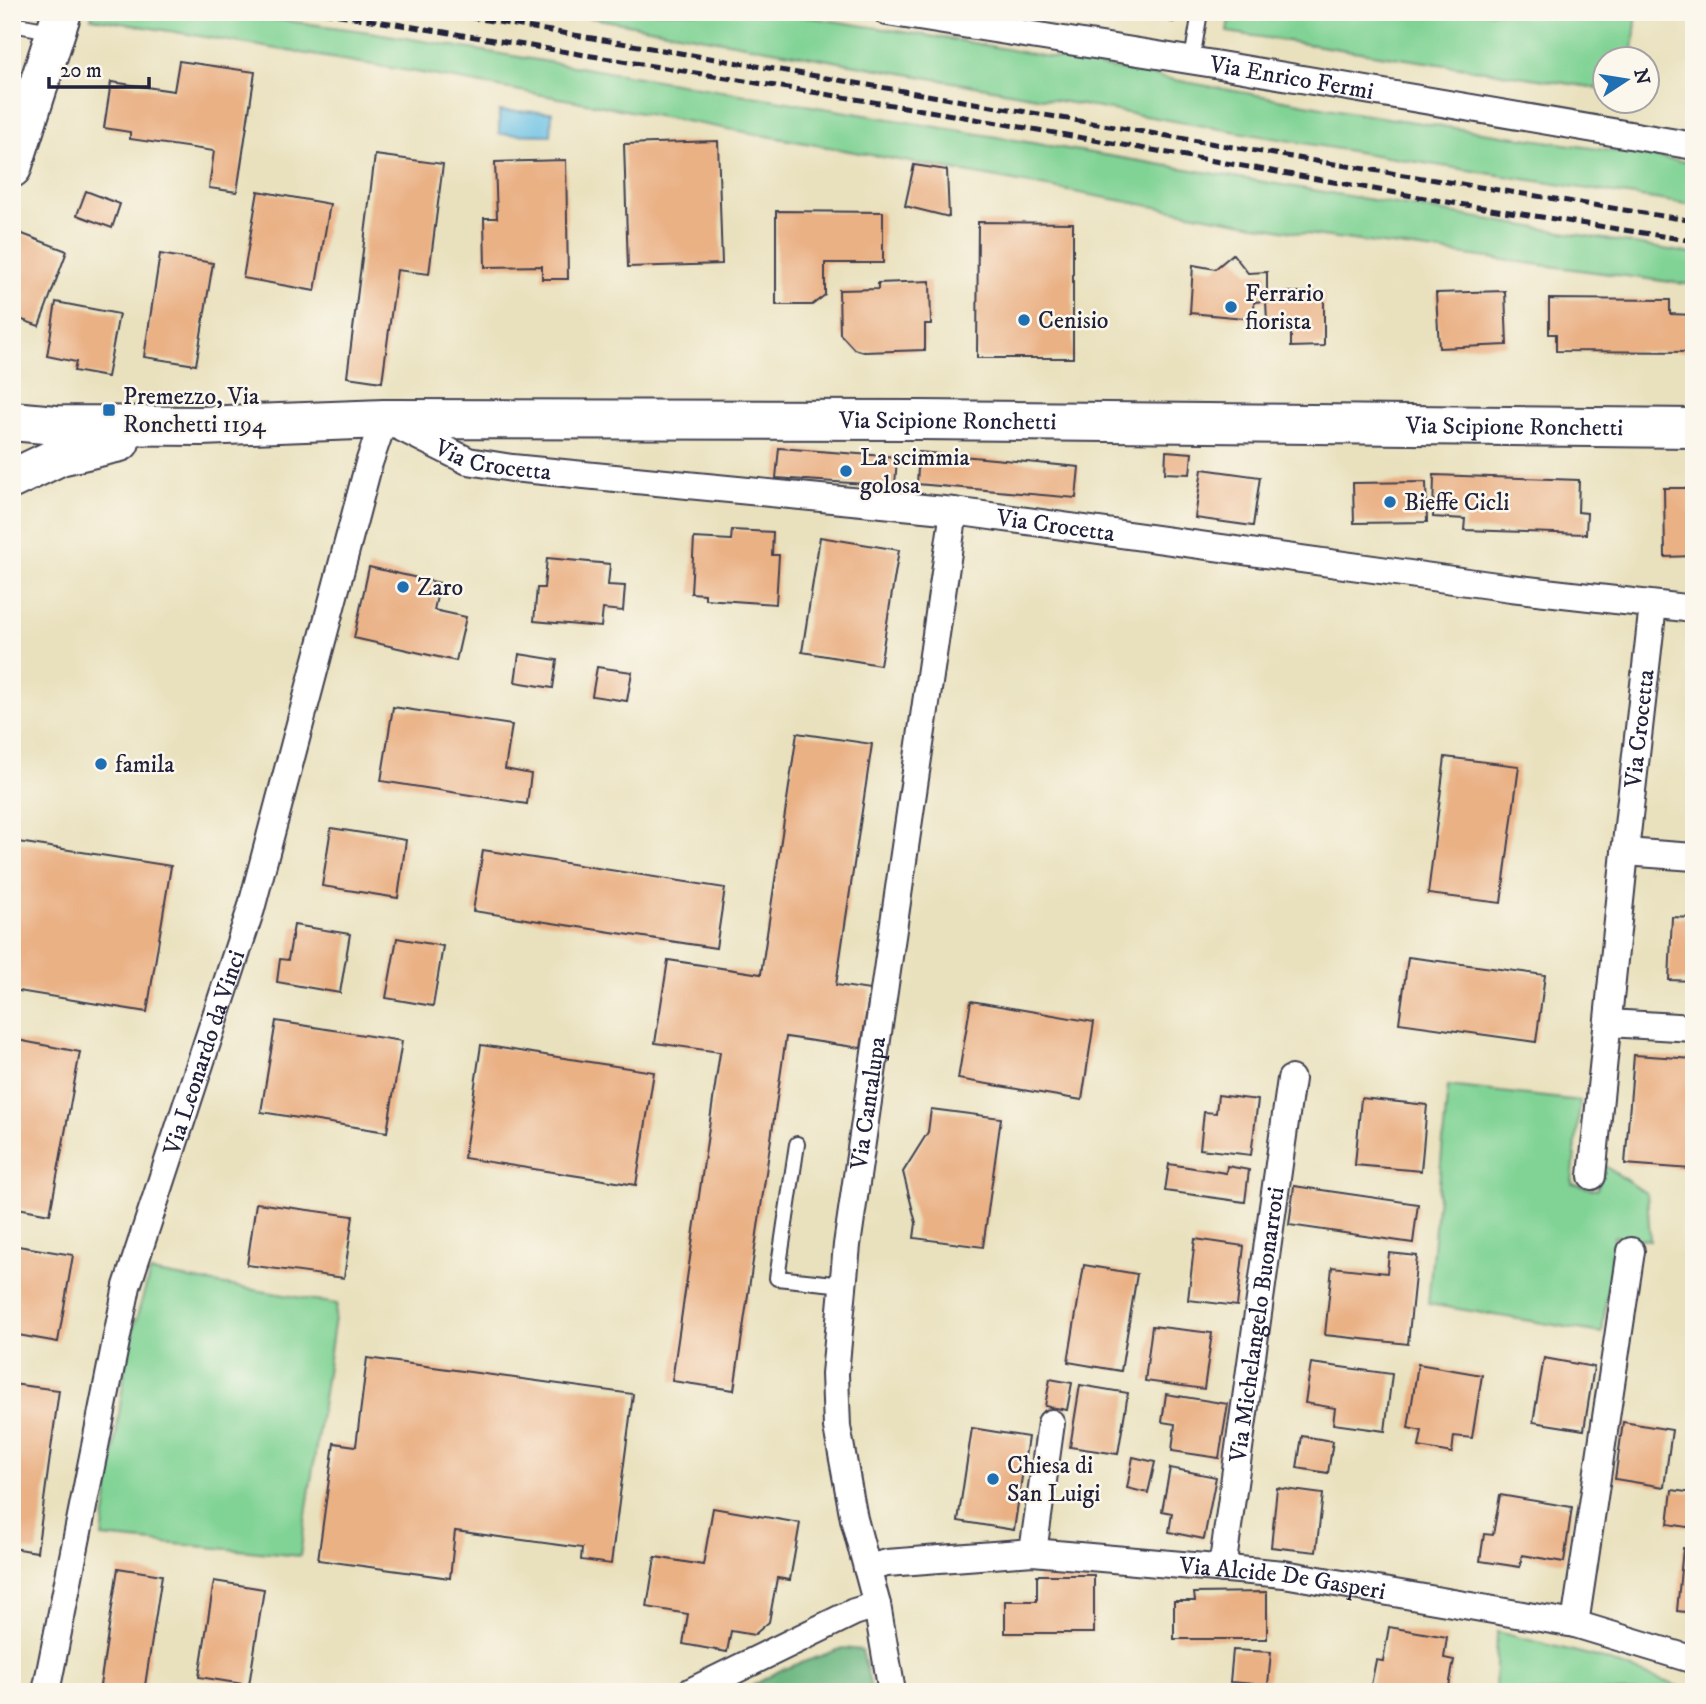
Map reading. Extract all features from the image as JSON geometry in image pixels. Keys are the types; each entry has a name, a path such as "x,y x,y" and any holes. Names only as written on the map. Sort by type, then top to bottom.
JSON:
{"main road":[{"path":"12,168 59,22"},
{"name":"Via Scipione Ronchetti","path":"12,421 56,425 201,426 384,419 904,420 1372,431 1694,428"},
{"name":"Via Scipione Ronchetti","path":"12,479 69,452 201,426"}],"street":[{"name":"Via Enrico Fermi","path":"887,12 1192,60 1694,146"},
{"name":"Via Crocetta","path":"384,419 468,461 512,468 954,511 1694,609"},
{"name":"Via Leonardo da Vinci","path":"46,1692 127,1286 251,909 369,463 384,419"},
{"name":"Via Cantalupa","path":"892,1692 877,1605 854,1519 834,1402 849,1231 954,511"},
{"name":"Via Crocetta","path":"1592,1176 1653,605"},
{"path":"1625,852 1694,857"},
{"path":"1608,1023 1694,1028"},
{"name":"Via Michelangelo Buonarroti","path":"1222,1569 1291,1079"},
{"path":"1575,1624 1631,1251"},
{"path":"1033,1552 1051,1423"},
{"name":"Via Alcide De Gasperi","path":"867,1567 887,1563 1033,1552 1284,1574 1575,1624 1694,1660"},
{"path":"690,1692 854,1612 877,1605"}],"lane":[{"path":"1192,60 1200,12"},
{"path":"12,24 59,22"},
{"path":"797,1144 777,1278 844,1285"}],"green space":[{"path":"93,12 221,12 370,32 1694,254 1694,285 1299,233 427,74 91,18"},
{"path":"559,12 775,12 962,41 1360,114 1694,163 1694,205 1268,137"},
{"path":"1230,12 1637,12 1633,46 1590,46 1590,87 1227,32"},
{"path":"1448,1086 1580,1101 1572,1184 1597,1190 1605,1166 1647,1194 1650,1240 1614,1236 1602,1333 1428,1304"},
{"path":"150,1272 337,1304 300,1556 102,1537 128,1348"},
{"path":"1497,1632 1593,1656 1694,1692 1495,1692"},
{"path":"843,1648 862,1650 872,1692 741,1692 781,1670"}],"water":[{"path":"499,111 552,112 551,135 499,134"}],"building":[{"path":"1132,12 1175,12 1173,22"},
{"path":"179,61 255,72 237,192 209,188 214,151 130,139 130,132 104,128 111,82 174,91"},
{"path":"718,141 722,264 628,267 624,144"},
{"path":"375,155 443,164 429,274 397,270 382,382 347,377"},
{"path":"566,160 568,279 542,279 542,266 485,267 484,218 497,218 495,162"},
{"path":"914,165 947,170 949,217 905,206"},
{"path":"86,191 120,204 112,228 77,215"},
{"path":"258,191 330,204 315,291 243,278"},
{"path":"776,211 883,212 883,263 825,263 825,295 812,305 776,305"},
{"path":"978,222 1073,223 1073,358 977,358"},
{"path":"12,230 67,251 39,326 14,317 18,307 12,305"},
{"path":"160,254 213,263 196,365 144,357"},
{"path":"1233,254 1248,273 1267,272 1267,292 1324,292 1324,346 1291,347 1291,322 1267,322 1266,301 1254,302 1255,319 1190,313 1193,265 1215,269"},
{"path":"930,281 931,324 925,324 925,350 864,352 854,349 840,334 839,290 878,289 878,283"},
{"path":"1505,291 1507,345 1439,348 1436,293"},
{"path":"1549,299 1670,300 1670,314 1694,315 1694,352 1556,351 1556,334 1549,334"},
{"path":"56,302 119,314 107,377 74,371 76,362 47,356"},
{"path":"779,448 897,457 895,486 776,478"},
{"path":"1166,451 1192,453 1190,474 1165,473"},
{"path":"919,452 1079,467 1076,498 917,484"},
{"path":"1202,469 1260,477 1253,526 1195,518"},
{"path":"1434,475 1579,480 1578,512 1587,513 1586,534 1464,530 1465,519 1433,517"},
{"name":"Bieffe Cicli","path":"1426,482 1427,522 1354,523 1353,483"},
{"path":"1664,488 1694,488 1694,556 1665,557"},
{"path":"732,530 773,532 772,555 779,555 776,604 705,599 705,594 691,593 694,538 731,540"},
{"path":"820,537 899,550 880,665 802,652"},
{"path":"547,558 610,564 608,585 625,586 623,611 603,609 601,627 534,621 537,588 544,588"},
{"path":"369,567 440,583 434,610 466,617 456,661 354,638"},
{"path":"519,654 557,660 553,688 515,682"},
{"path":"1694,654 1694,680 1689,679"},
{"path":"597,667 632,672 627,701 592,696"},
{"path":"393,707 512,725 505,769 531,774 527,804 381,781"},
{"path":"797,733 872,744 836,985 870,990 861,1048 786,1037 734,1390 672,1381 720,1052 655,1043 668,960 761,974"},
{"path":"1445,757 1519,766 1501,903 1428,894"},
{"path":"331,828 406,840 398,898 322,886"},
{"path":"12,841 171,866 147,1012 12,990"},
{"path":"483,850 725,888 716,948 473,911"},
{"path":"1672,917 1694,918 1694,981 1669,980"},
{"path":"294,925 350,934 340,993 277,982 280,959 288,960"},
{"path":"397,938 443,946 433,1006 386,998"},
{"path":"1408,957 1545,975 1536,1042 1399,1023"},
{"path":"971,1001 1094,1022 1082,1100 958,1079"},
{"path":"276,1021 402,1041 387,1132 261,1112"},
{"path":"12,1039 80,1052 50,1214 12,1207"},
{"path":"481,1045 654,1072 636,1185 464,1158"},
{"path":"1634,1055 1694,1059 1691,1169 1625,1164"},
{"path":"1218,1095 1258,1100 1251,1155 1200,1149 1204,1112 1216,1113"},
{"path":"1361,1098 1427,1105 1421,1171 1355,1165"},
{"path":"931,1109 1001,1118 983,1247 914,1238 916,1223 903,1172 928,1132"},
{"path":"1169,1164 1226,1173 1227,1166 1249,1170 1245,1202 1165,1191"},
{"path":"1294,1186 1418,1204 1413,1243 1289,1225"},
{"path":"256,1203 353,1216 344,1278 247,1265"},
{"path":"1195,1239 1244,1246 1237,1306 1188,1300"},
{"path":"12,1245 73,1255 58,1342 12,1334"},
{"path":"1389,1253 1417,1256 1408,1344 1325,1335 1332,1267 1387,1273"},
{"path":"1084,1265 1137,1274 1121,1371 1068,1362"},
{"path":"1152,1326 1212,1333 1204,1389 1145,1381"},
{"path":"367,1358 633,1394 611,1564 581,1560 582,1548 455,1531 450,1578 318,1560 334,1443 356,1446"},
{"path":"1544,1358 1594,1367 1584,1430 1533,1422"},
{"path":"1311,1363 1392,1374 1385,1431 1333,1424 1335,1408 1305,1403"},
{"path":"1418,1364 1482,1375 1472,1438 1454,1436 1452,1453 1419,1447 1422,1431 1408,1428"},
{"path":"1050,1379 1072,1383 1067,1410 1045,1406"},
{"path":"12,1384 59,1390 37,1552 12,1548"},
{"path":"1080,1385 1128,1393 1118,1454 1070,1447"},
{"path":"1166,1394 1228,1404 1219,1458 1172,1451 1175,1424 1162,1422"},
{"path":"1623,1422 1672,1430 1664,1487 1615,1479"},
{"name":"Chiesa di San Luigi","path":"972,1428 1028,1437 1014,1530 958,1521"},
{"path":"1302,1436 1333,1441 1328,1473 1297,1468"},
{"path":"1133,1457 1155,1462 1148,1493 1127,1488"},
{"path":"1170,1468 1216,1477 1204,1539 1169,1532 1172,1513 1162,1511"},
{"path":"1277,1488 1323,1494 1316,1552 1271,1547"},
{"path":"1672,1490 1694,1493 1694,1528 1668,1524"},
{"path":"1500,1495 1572,1507 1564,1562 1522,1555 1520,1567 1480,1561 1484,1534 1493,1535"},
{"path":"713,1508 800,1523 790,1580 777,1578 769,1622 754,1635 731,1631 727,1652 683,1644 688,1614 647,1607 655,1557 703,1565"},
{"path":"1683,1548 1694,1549 1694,1613 1677,1611"},
{"path":"118,1568 162,1575 144,1692 99,1692"},
{"path":"1037,1575 1094,1575 1094,1633 1005,1633 1005,1601 1037,1601"},
{"path":"214,1581 264,1589 249,1685 199,1677"},
{"path":"1267,1592 1267,1639 1174,1639 1174,1601 1195,1601 1194,1593"},
{"path":"1389,1627 1447,1637 1444,1658 1454,1660 1448,1692 1370,1690 1376,1660 1383,1661"},
{"path":"1233,1650 1271,1652 1268,1685 1230,1682"}],"railway":[{"path":"322,12 941,113 1459,204 1694,241"},
{"path":"439,12 1303,159 1694,221"}],"place":[{"name":"Ferrario fiorista","path":"1231,307"},
{"name":"Cenisio","path":"1024,320"},
{"name":"Premezzo, Via Ronchetti 1194","path":"109,410"},
{"name":"La scimmia golosa","path":"846,471"},
{"name":"Bieffe Cicli","path":"1390,502"},
{"name":"Zaro","path":"403,587"},
{"name":"famila","path":"101,764"},
{"name":"Chiesa di San Luigi","path":"993,1479"}]}
